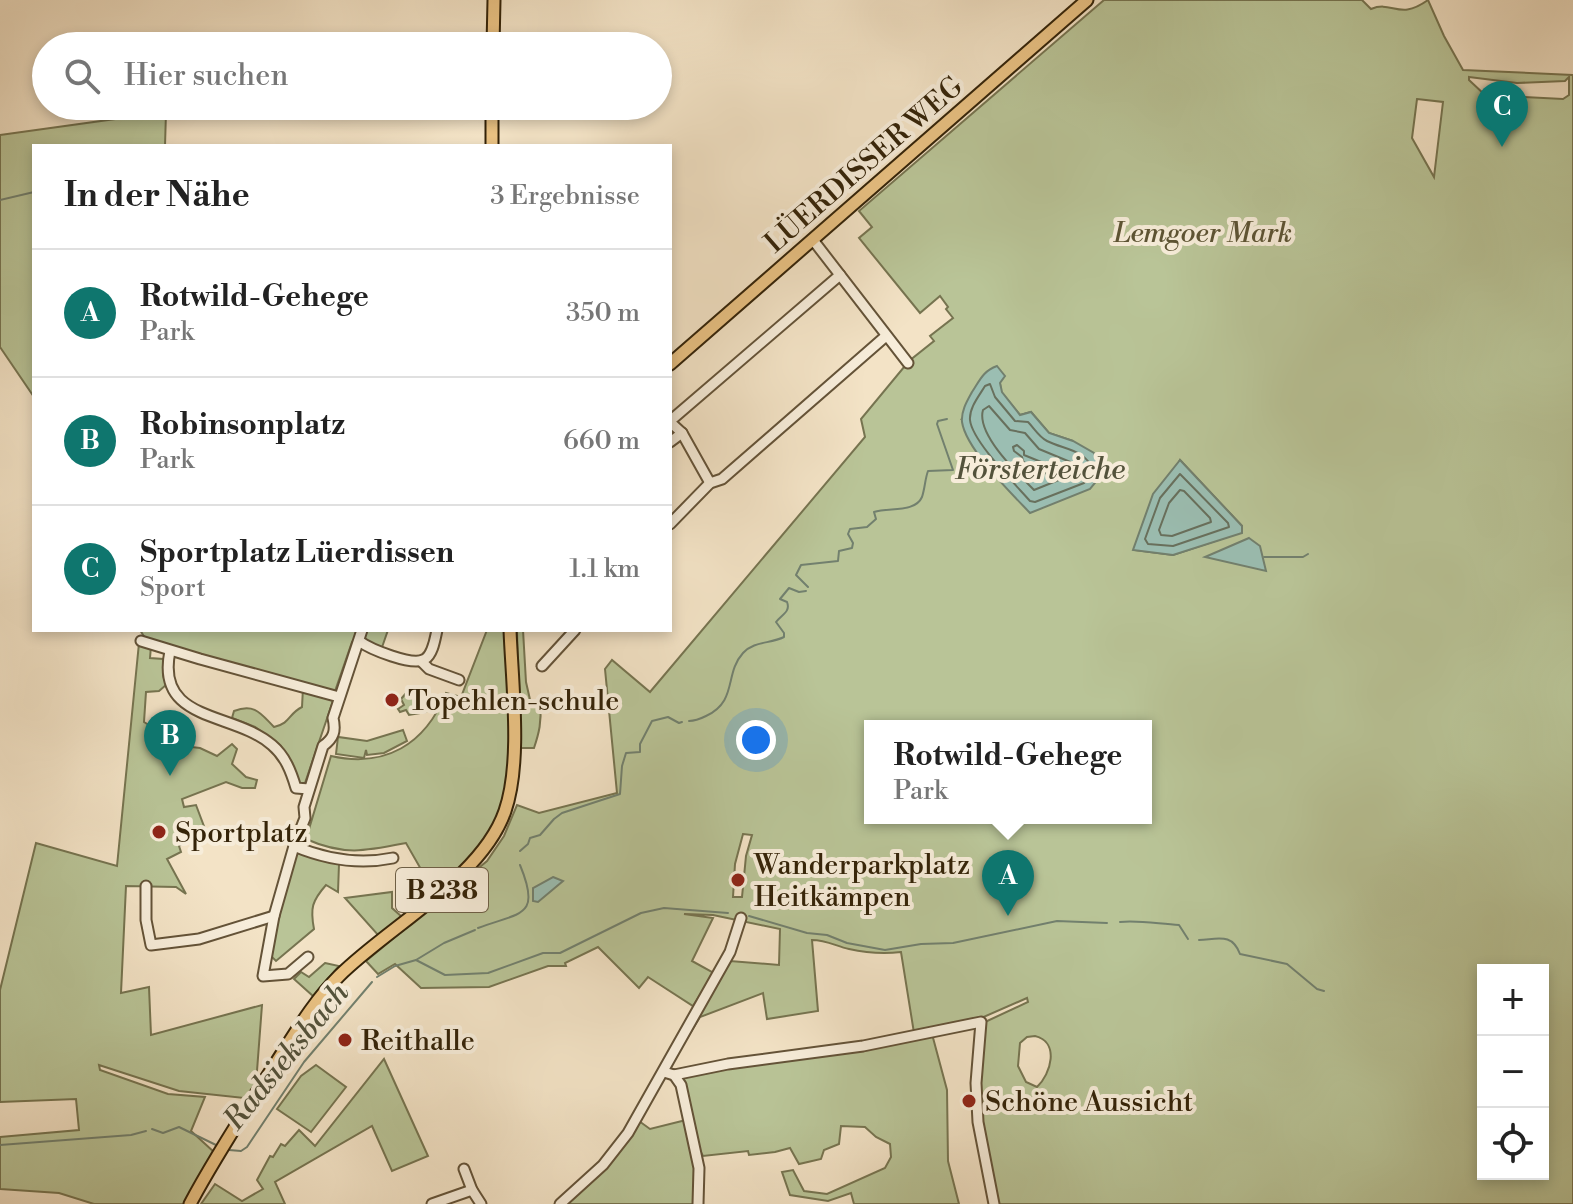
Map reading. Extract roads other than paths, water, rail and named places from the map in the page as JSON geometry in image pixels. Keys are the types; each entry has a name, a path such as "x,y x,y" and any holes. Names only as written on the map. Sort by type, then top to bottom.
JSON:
{"main road":[{"path":"493,32 494,0"},
{"name":"LÜERDISSER WEG","path":"672,362 1087,0"},
{"path":"492,120 492,144"},
{"name":"B 238","path":"190,1204 250,1103 338,977 470,866 497,830 512,783 514,749 510,632"}],"street":[{"path":"813,240 908,363"},
{"path":"672,420 840,275"},
{"path":"672,522 710,483 722,479 886,336"},
{"path":"672,424 682,433 710,483"},
{"path":"672,440 682,433"},
{"path":"308,957 288,974 263,976 274,916 305,818 304,807 309,789 323,746 334,732 333,718 360,635 411,662 421,661 429,655 436,632"},
{"path":"542,666 573,632"},
{"path":"141,641 339,697"},
{"path":"170,651 167,675 181,702 268,741 285,759 296,788 309,789"},
{"path":"421,661 429,669 459,680"},
{"path":"294,846 341,860 393,858"},
{"path":"146,886 146,920 151,945 199,939 274,916"},
{"path":"560,1204 609,1157 669,1073 681,1035 730,952 741,918"},
{"path":"669,1073 890,1041 981,1022 976,1083 978,1122 994,1204"},
{"path":"669,1073 681,1085 699,1168 698,1204"},
{"path":"464,1169 481,1204"},
{"path":"432,1204 472,1190"}],"water":[{"name":"Försterteiche","path":"997,366 1005,376 1000,383 1002,392 1020,415 1031,412 1049,433 1073,441 1094,453 1104,472 1090,489 1030,513 980,457 965,433 962,414 980,380 988,370"},
{"name":"Försterteiche","path":"1180,460 1242,526 1242,533 1173,555 1133,550 1153,494"},
{"path":"1249,538 1260,546 1266,571 1205,557"},
{"path":"553,877 563,881 538,902 533,901 533,888"}],"waterway":[{"path":"0,200 32,192"},
{"name":"Radsieksbach","path":"808,587 796,575 801,565 838,561 839,551 852,548 848,534 850,529 867,527 876,519 874,512 908,507 919,502 928,471 953,470 937,424 947,419"},
{"path":"1264,557 1303,557 1308,554"},
{"name":"Radsieksbach","path":"689,721 706,716 723,703 737,661 747,649 784,637 776,622 788,608 787,602 780,599 789,588 806,591"},
{"name":"Radsieksbach","path":"520,851 530,838 540,835 562,813 620,794 626,753 640,752 640,744 652,721 668,717 682,722"},
{"name":"Radsieksbach","path":"478,928 523,910 529,895 520,865"},
{"path":"416,960 445,975 488,973 543,953 560,953 641,913 664,908 728,913"},
{"path":"749,916 807,933 885,950 953,943 1057,921 1107,923"},
{"path":"1120,922 1179,925 1188,939"},
{"name":"Radsieksbach","path":"377,977 475,930"},
{"path":"1199,940 1229,940 1240,954 1287,964 1317,989 1324,991"},
{"name":"Radsieksbach","path":"229,1150 241,1151 247,1147 304,1062 372,982"},
{"name":"Radsieksbach","path":"152,1129 163,1133 179,1127 216,1145"},
{"name":"Radsieksbach","path":"0,1145 131,1135 146,1131"}],"place":[{"name":"Sportplatz Lüerdissen","path":"1502,147"},
{"name":"Topehlen-schule","path":"392,700"},
{"name":"Robinsonplatz","path":"170,776"},
{"name":"Sportplatz","path":"159,832"},
{"name":"Wanderparkplatz Heitkämpen","path":"738,880"},
{"name":"Rotwild-Gehege","path":"1008,916"},
{"name":"Reithalle","path":"345,1040"},
{"name":"Schöne Aussicht","path":"969,1101"}],"park label":[{"name":"Lemgoer Mark","path":"1203,232"}]}
